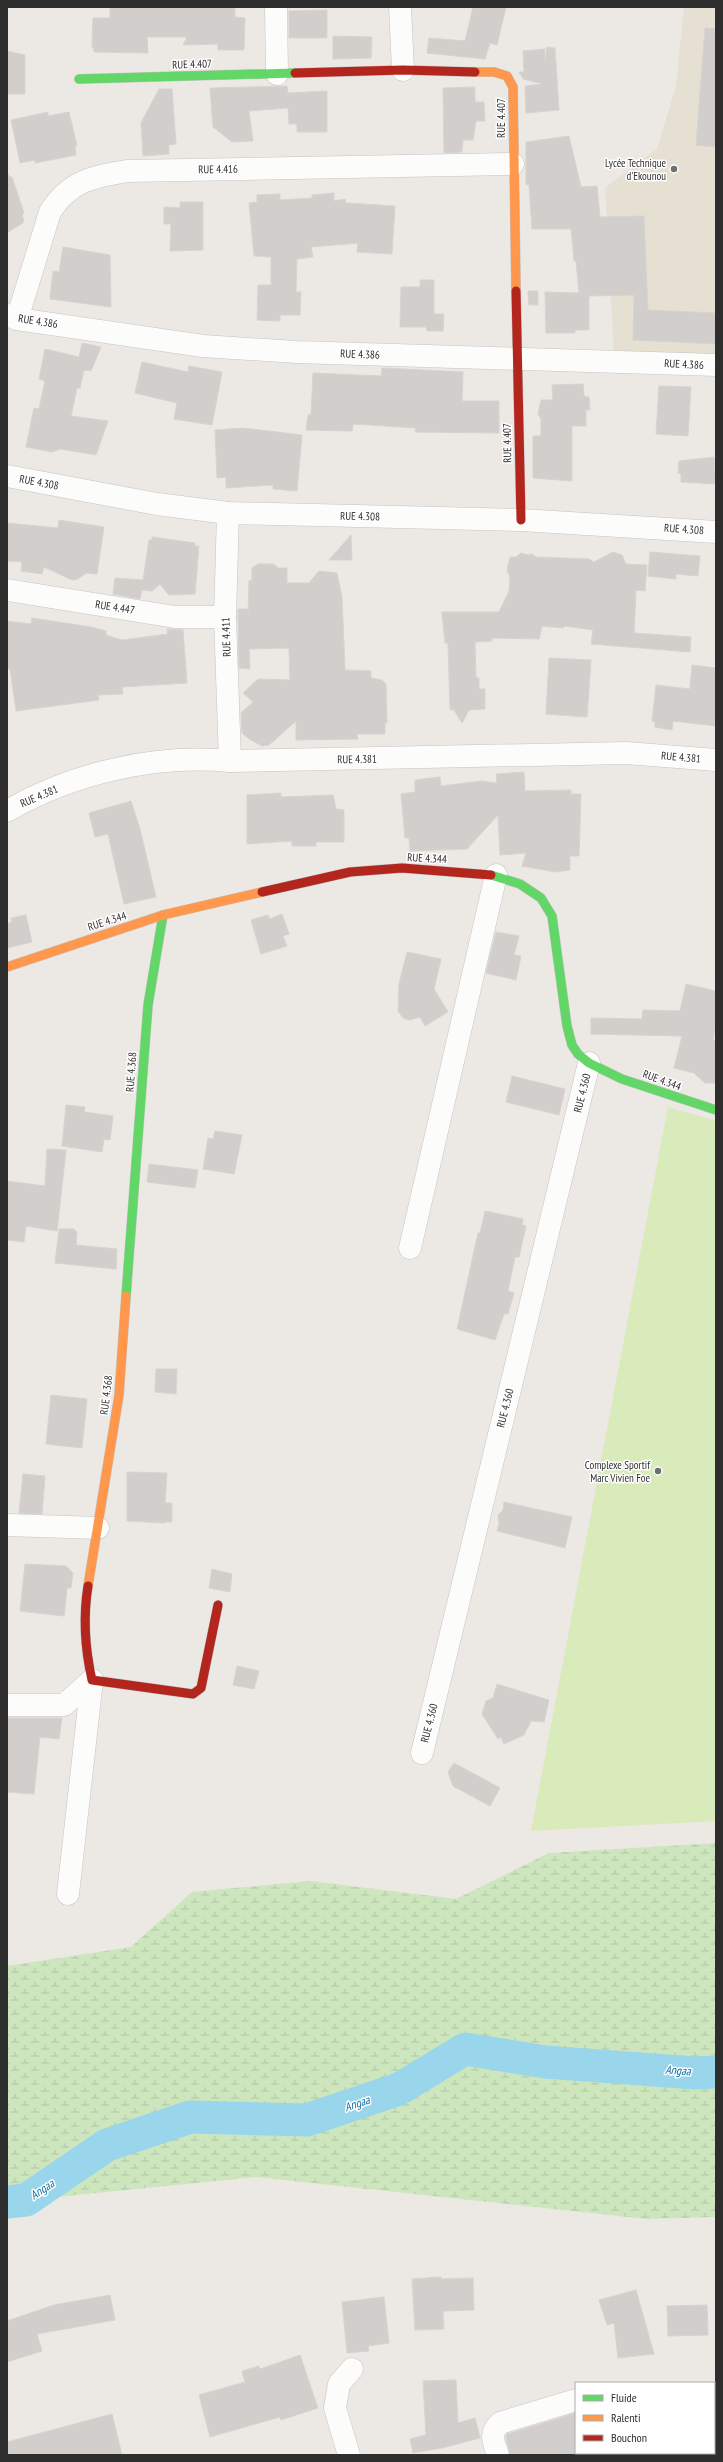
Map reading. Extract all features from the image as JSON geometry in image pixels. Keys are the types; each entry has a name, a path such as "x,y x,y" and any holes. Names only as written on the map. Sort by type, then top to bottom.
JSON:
{"street":[{"path":"276,7 277,74"},
{"path":"400,7 402,70"},
{"name":"RUE 4.407","path":"78,79 402,70 494,72 507,76 513,87 513,164 521,520"},
{"name":"RUE 4.416","path":"12,317 50,212 58,198 70,188 96,176 128,171 513,164"},
{"name":"RUE 4.386","path":"12,317 203,346 296,352 716,365"},
{"name":"RUE 4.308","path":"7,476 157,504 228,513 521,520 716,532"},
{"name":"RUE 4.411","path":"228,513 225,618 230,761"},
{"name":"RUE 4.447","path":"7,590 175,616 225,618"},
{"name":"RUE 4.381","path":"7,811 32,796 95,775 145,763 201,759 230,761 626,753 716,760"},
{"name":"RUE 4.344","path":"7,967 163,915 350,872 402,868 496,875 520,884 541,898 552,916 560,987 571,1043 578,1054 589,1063 664,1094 716,1110"},
{"path":"410,1248 496,875"},
{"name":"RUE 4.368","path":"92,1680 86,1653 86,1601 119,1395 148,1006 163,915"},
{"name":"RUE 4.360","path":"422,1753 589,1063"},
{"path":"7,1525 98,1528"},
{"path":"7,1705 64,1705 92,1680 193,1694 201,1688 218,1605"},
{"path":"68,1894 92,1680"},
{"path":"349,2455 335,2408 339,2384 352,2369"},
{"path":"498,2455 493,2441 493,2431 500,2423 575,2400"}],"shaded area":[{"name":"Lycée Technique d'Ekounou","path":"684,7 716,7 716,358 614,354 605,188 657,149 676,86"}],"green space":[{"name":"Complexe Sportif Marc Vivien Foe","path":"668,1107 716,1121 716,1821 531,1831"},
{"path":"716,1843 716,2217 647,2219 256,2177 7,2202 7,1966 131,1947 192,1892 311,1881 456,1899 549,1853"}],"building":[{"path":"110,7 235,7 235,17 245,18 244,50 218,50 218,44 183,45 187,37 147,37 148,53 94,52 94,48 92,48 93,18 110,18"},
{"path":"473,7 506,7 497,45 490,43 485,59 427,53 429,38 465,41"},
{"path":"327,10 327,38 289,38 289,11"},
{"path":"705,28 716,29 716,147 696,145"},
{"path":"333,36 372,37 371,58 333,59"},
{"path":"547,47 555,48 559,110 526,113 525,86 543,84 523,79 519,72 524,72 523,51 545,49 545,61"},
{"path":"7,51 25,55 25,94 7,94"},
{"path":"287,86 288,93 327,91 327,132 297,132 297,124 289,124 288,108 249,111 253,141 232,142 213,127 210,88"},
{"path":"475,87 475,102 484,102 485,121 476,121 473,140 463,140 462,152 444,153 443,88"},
{"path":"159,89 172,89 176,144 169,145 169,154 143,156 141,123"},
{"path":"48,112 48,116 69,112 77,146 75,146 76,155 35,163 35,160 20,163 11,120"},
{"path":"569,136 581,187 597,186 600,217 644,216 648,310 716,313 716,344 633,340 634,295 589,296 589,330 575,330 575,333 546,333 545,292 579,293 576,261 574,261 571,229 532,229 529,185 526,184 526,142"},
{"path":"7,173 10,177 12,177 24,213 22,214 24,222 7,233"},
{"path":"334,193 334,201 345,199 346,203 395,206 392,254 357,252 358,243 311,247 313,257 297,259 296,292 301,292 300,315 280,315 280,321 257,320 258,285 271,285 271,257 254,256 249,203 257,202 257,195 280,194 280,200 312,198 312,195"},
{"path":"180,202 203,202 203,250 170,251 171,224 164,224 164,207 180,208"},
{"path":"63,247 110,255 111,307 50,299 53,271 59,272"},
{"path":"420,280 434,280 434,314 444,314 443,331 427,331 426,327 400,327 401,287 420,287"},
{"path":"528,291 538,291 538,305 529,305"},
{"path":"82,343 101,347 91,371 84,370 80,388 77,388 71,416 108,421 96,455 60,449 52,452 26,447 34,408 39,409 45,381 39,379 45,349 79,357"},
{"path":"142,362 188,372 189,366 222,372 212,425 174,419 177,403 135,393"},
{"path":"382,368 463,372 462,401 499,401 499,433 415,432 416,428 353,424 352,431 306,430 308,415 311,415 313,373 381,376"},
{"path":"583,384 584,396 589,397 590,410 586,410 586,426 572,426 572,481 533,478 533,436 541,436 541,419 538,414 541,400 553,400 552,385"},
{"path":"659,386 691,387 688,436 656,434"},
{"path":"243,428 302,435 297,491 273,489 273,485 226,488 226,477 217,478 215,430"},
{"path":"714,457 716,484 681,482 681,474 678,473 679,461"},
{"path":"59,520 104,527 97,574 86,573 78,579 72,580 44,567 42,574 21,571 22,562 7,561 7,523 58,528"},
{"path":"351,535 352,560 329,560"},
{"path":"152,537 195,543 195,546 199,546 195,594 169,595 160,584 152,591 142,590 140,599 113,594 115,578 143,580 149,540 152,540"},
{"path":"613,552 622,555 626,564 647,565 645,591 636,590 634,633 691,637 690,652 591,644 593,630 565,626 563,628 542,626 539,639 492,638 492,641 475,642 476,678 479,678 479,689 485,689 485,709 469,710 462,723 454,710 450,710 448,643 445,643 442,612 499,612 509,591 510,577 507,570 510,557 516,557 521,553 528,555 532,554 536,557 589,559 594,562"},
{"path":"650,552 700,556 698,576 676,574 676,579 648,576"},
{"path":"258,564 274,564 278,568 287,568 287,583 309,583 319,571 337,573 342,597 345,670 371,671 371,678 382,680 386,684 387,723 385,723 385,734 357,734 358,739 296,740 296,721 269,745 262,746 249,739 242,733 241,713 253,702 243,693 258,679 290,680 289,648 249,649 250,669 239,668 238,609 248,609 248,618 249,581 252,580 252,568"},
{"path":"32,618 91,627 106,631 106,635 122,640 168,634 167,629 183,630 187,683 122,687 123,694 98,695 99,700 16,711 10,669 7,669 7,621 31,624"},
{"path":"549,658 591,660 587,717 546,714"},
{"path":"692,665 716,668 716,726 673,721 672,730 655,727 655,722 652,721 656,685 690,689"},
{"path":"524,772 525,791 571,790 571,794 581,794 579,856 570,856 570,870 555,872 522,866 526,853 500,855 498,815 467,849 410,851 409,838 405,838 401,794 415,792 415,780 440,777 441,786 481,781 497,783 496,774"},
{"path":"281,793 281,797 333,795 336,809 344,810 344,842 316,842 316,846 292,846 292,841 247,844 247,795"},
{"path":"131,801 140,829 156,897 124,904 108,834 95,837 89,813"},
{"path":"282,914 289,934 283,936 287,946 261,954 251,920 268,915 270,919"},
{"path":"26,915 32,942 7,948 7,924 12,922 11,918"},
{"path":"496,932 519,936 514,955 521,956 516,980 486,973"},
{"path":"407,952 441,959 434,989 448,1012 425,1026 420,1017 410,1020 403,1018 398,1011 399,984"},
{"path":"686,984 716,991 716,1027 713,1039 716,1041 716,1083 705,1083 694,1073 674,1068 682,1036 591,1034 591,1018 642,1019 643,1010 680,1011"},
{"path":"512,1076 565,1089 559,1115 506,1102"},
{"path":"66,1105 85,1107 84,1112 113,1116 110,1140 104,1139 102,1152 62,1146"},
{"path":"215,1131 242,1135 234,1174 203,1169 208,1138 213,1139"},
{"path":"47,1149 66,1150 57,1231 26,1226 24,1242 7,1240 7,1181 45,1186"},
{"path":"149,1164 198,1170 195,1188 147,1182"},
{"path":"485,1211 523,1219 522,1225 526,1226 519,1257 515,1257 508,1291 514,1293 508,1314 504,1314 495,1340 457,1329 478,1233 480,1233"},
{"path":"59,1229 74,1229 77,1232 76,1245 117,1249 116,1269 55,1263"},
{"path":"156,1369 177,1369 176,1394 155,1392"},
{"path":"51,1395 87,1399 82,1448 46,1444"},
{"path":"127,1472 167,1473 165,1503 172,1503 172,1522 127,1521"},
{"path":"23,1474 45,1476 42,1514 19,1513"},
{"path":"504,1502 572,1517 565,1548 497,1531 499,1523 498,1515 503,1510"},
{"path":"25,1564 66,1566 73,1573 71,1588 67,1588 64,1616 20,1611"},
{"path":"212,1569 232,1574 230,1592 209,1588"},
{"path":"237,1666 259,1671 254,1689 233,1685"},
{"path":"497,1684 549,1700 544,1722 531,1721 524,1735 504,1744 501,1737 498,1739 482,1714 486,1701 493,1698"},
{"path":"7,1718 62,1718 59,1739 40,1737 34,1794 7,1792"},
{"path":"454,1763 500,1788 490,1806 453,1786 448,1772"},
{"path":"441,2277 441,2279 473,2278 474,2310 443,2311 444,2329 415,2330 412,2279"},
{"path":"636,2290 654,2354 618,2358 614,2323 607,2325 599,2300"},
{"path":"110,2295 115,2320 37,2334 42,2351 7,2362 7,2321 54,2305"},
{"path":"384,2297 389,2343 368,2346 369,2351 347,2353 342,2302"},
{"path":"707,2305 708,2335 668,2336 667,2306"},
{"path":"300,2355 318,2408 281,2420 280,2417 210,2437 199,2395 245,2382 242,2371 259,2366 260,2369"},
{"path":"456,2380 458,2423 475,2418 480,2438 442,2448 413,2453 410,2439 426,2435 423,2381"},
{"path":"575,2413 576,2455 510,2455 506,2437 507,2434"},
{"path":"112,2414 122,2455 7,2455 7,2442"}],"waterway":[{"name":"Angaa","path":"7,2202 26,2200 107,2145 190,2117 307,2120 399,2089 465,2049 545,2062 695,2073 716,2072"}],"traffic: fast":[{"path":"79,79 295,73"},
{"path":"491,875 520,884 541,898 552,916 567,1026 572,1045 578,1054 589,1063 622,1079 716,1110"},
{"path":"126,1296 148,1005 163,915"}],"traffic: slow":[{"path":"475,72 494,72 507,76 513,87 516,291"},
{"path":"7,967 163,915 262,892"},
{"path":"88,1586 119,1395 126,1296"}],"traffic: jam":[{"path":"295,73 403,70 475,72"},
{"path":"516,291 521,520"},
{"path":"262,892 350,872 402,868 491,875"},
{"path":"88,1586 86,1598 86,1633 92,1680 193,1694 201,1688 218,1605"}],"place":[{"name":"Lycée Technique d'Ekounou","path":"674,169"},
{"name":"Complexe Sportif Marc Vivien Foe","path":"658,1471"}]}
